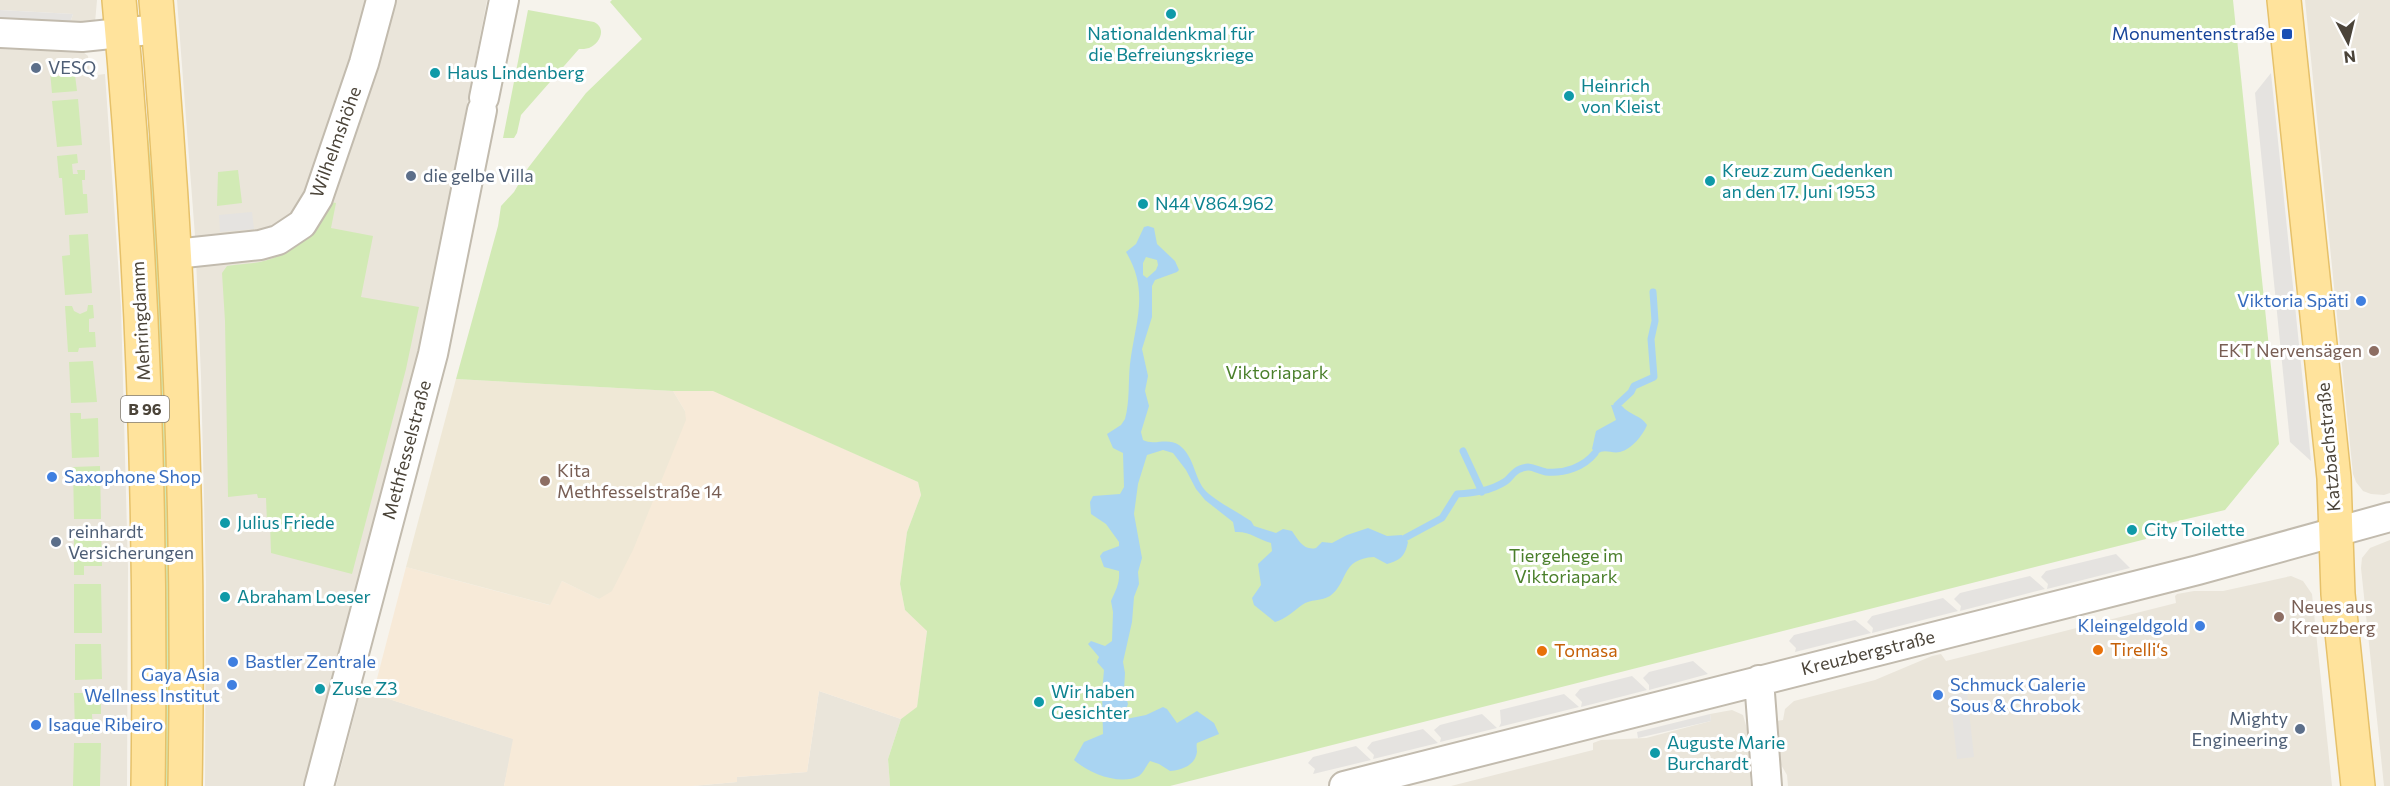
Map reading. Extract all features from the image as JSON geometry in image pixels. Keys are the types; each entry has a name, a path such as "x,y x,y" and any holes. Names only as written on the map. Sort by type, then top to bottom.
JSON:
{"main road":[{"name":"Mehringdamm","path":"119,0 136,215 145,389 149,568 148,786"},
{"name":"Katzbachstraße","path":"2284,0 2334,478 2338,594 2358,786"},
{"name":"Mehringdamm","path":"158,15 175,254 186,556 184,786"}],"street":[{"name":"Wilhelmshöhe","path":"175,254 260,245 278,240 302,224 318,198 364,63 381,0"},
{"name":"Methfesselstraße","path":"318,786 433,354 504,0"},
{"path":"0,33 82,37 122,33 158,15"},
{"name":"Kreuzbergstraße","path":"1344,786 2198,570 2390,517"},
{"path":"1759,680 1767,786"}],"shaded area":[{"path":"0,0 97,0 95,23 69,26 73,14 0,10"},
{"path":"177,0 487,0 423,336 304,786 205,786 206,582 201,376 195,236"},
{"path":"2305,0 2390,0 2390,493 2384,495 2363,491 2353,474"},
{"path":"0,10 73,14 69,26 0,26"},
{"path":"0,49 83,52 88,56 90,76 105,74 121,306 128,569 127,786 0,786"},
{"path":"2271,73 2311,461 2290,442 2255,93"},
{"path":"252,212 254,229 220,232 219,215"},
{"name":"Kita Methfesselstraße 14","path":"456,379 673,391 685,411 686,420 633,550 612,591 599,599 562,581 550,605 406,567"},
{"path":"713,390 918,482 921,495 907,532 900,584 905,610 927,630 917,708 901,719 819,691 807,772 737,777 737,782 692,786 504,786 513,739 373,694 406,567 549,605 562,581 599,599 685,411 673,391"},
{"path":"2390,540 2390,786 2384,786 2361,568 2362,558 2370,548"},
{"path":"2116,554 2130,568 2047,589 2048,584 2041,577 2046,571"},
{"path":"2030,576 2045,589 1960,611 1961,606 1954,599 1960,593"},
{"path":"2291,576 2303,581 2312,594 2332,786 1788,786 1787,775 1780,763 1777,721 1783,720 1785,709 1794,701 1875,680 1932,656 1941,654 1946,661 2176,603 2177,594 2194,591 2223,591"},
{"path":"1943,598 1958,611 1872,633 1873,628 1867,622 1872,616"},
{"path":"1855,620 1871,633 1795,652 1796,648 1789,641 1794,635"},
{"path":"1693,661 1708,674 1649,690 1649,685 1643,678 1649,672"},
{"path":"1632,676 1647,690 1581,707 1582,702 1575,695 1580,689"},
{"path":"361,690 514,739 504,786 336,786"},
{"path":"819,691 901,719 888,759 890,786 692,786 737,782 737,777 807,772"},
{"path":"1967,693 1974,757 1957,759 1950,695"},
{"path":"1564,694 1579,707 1499,727 1500,710"},
{"path":"1732,710 1743,715 1747,729 1750,729 1757,763 1750,779 1751,786 1451,786 1593,750 1593,743 1601,740 1646,738 1711,721 1710,714"},
{"path":"1482,714 1497,728 1440,742 1441,738 1434,730 1440,725"},
{"path":"1710,714 1711,721 1638,738 1637,732"},
{"path":"1423,729 1438,743 1373,759 1374,755 1367,748 1372,742"},
{"path":"1356,746 1371,760 1313,774 1315,769 1308,763 1313,757"}],"green space":[{"name":"Viktoriapark","path":"612,0 2233,0 2279,444 2225,510 2144,529 2146,539 1170,786 890,786 888,759 901,719 917,707 927,631 905,610 900,584 907,532 921,495 918,482 713,391 673,391 456,379 498,226 501,206 514,192 528,168 586,93 642,39 610,2"},
{"path":"528,10 594,22 601,32 599,40 593,46 579,49 521,115 514,138 503,138"},
{"path":"136,59 141,59 151,166 161,224 165,272 173,786 160,786"},
{"path":"50,71 57,71 58,76 75,75 77,91 52,93"},
{"path":"78,99 82,145 57,147 52,101"},
{"path":"77,154 78,163 72,164 73,174 78,174 77,170 85,170 85,180 82,180 83,194 87,194 88,213 65,215 62,178 59,178 57,156"},
{"path":"238,170 242,203 217,206 218,172"},
{"path":"330,202 336,203 331,228 373,236 361,297 419,307 406,369 352,574 271,553 266,498 258,498 257,494 228,497 222,273 227,266 272,259 293,248 311,232"},
{"path":"88,234 92,293 65,295 62,256 70,255 69,235"},
{"path":"88,305 93,305 94,318 89,319 89,332 95,332 96,347 79,348 78,352 68,352 65,306 72,306 74,311 80,314 87,311"},
{"path":"93,361 97,402 71,403 69,362"},
{"path":"70,413 81,413 81,419 98,418 99,457 72,458"},
{"path":"100,466 101,519 74,519 73,467"},
{"path":"74,528 101,528 102,566 84,566 84,575 74,575"},
{"path":"74,584 101,584 102,633 74,633"},
{"path":"75,644 101,644 102,679 75,680"},
{"path":"74,693 101,693 101,714 92,714 93,734 75,734"},
{"path":"74,743 101,743 100,786 73,786"}],"water":[{"path":"1144,227 1154,228 1157,244 1175,261 1179,270 1155,280 1152,286 1152,317 1142,349 1148,376 1145,391 1149,406 1141,432 1143,440 1179,445 1191,460 1204,489 1213,497 1251,521 1254,526 1276,533 1283,529 1292,531 1308,548 1316,548 1322,542 1332,543 1368,528 1387,536 1402,535 1408,542 1402,557 1387,564 1374,557 1355,562 1330,596 1305,603 1275,622 1254,605 1252,598 1261,585 1258,564 1272,551 1271,543 1249,534 1235,532 1233,522 1205,500 1173,453 1163,450 1147,455 1138,484 1134,514 1142,558 1123,662 1124,690 1128,704 1123,717 1126,719 1146,715 1163,707 1177,723 1197,711 1214,723 1219,734 1197,743 1196,757 1190,764 1179,770 1170,771 1150,761 1139,776 1123,780 1105,777 1074,760 1084,742 1103,734 1104,670 1097,662 1099,657 1088,644 1091,641 1105,646 1112,641 1111,601 1118,583 1119,571 1104,567 1100,556 1103,552 1119,546 1119,542 1106,524 1091,514 1090,502 1093,496 1120,494 1124,487 1123,453 1113,448 1107,434 1121,425 1127,412 1130,364 1139,294 1133,267 1126,252 1136,244","holes":["1146,257 1157,260 1156,270 1147,278 1143,275 1143,263"]},
{"path":"1611,405 1622,406 1647,425 1640,437 1629,448 1620,452 1603,451 1597,454 1592,449 1596,431 1616,420"}],"waterway":[{"path":"1617,405 1634,386 1654,377 1651,339 1655,321 1653,292"},
{"path":"1463,451 1482,492"},
{"path":"1405,538 1442,518 1457,494 1494,487 1524,468 1530,467 1546,472 1567,471 1579,466 1595,453"}],"place":[{"name":"Nationaldenkmal für die Befreiungskriege","path":"1171,14"},
{"name":"Monumentenstraße","path":"2287,34"},
{"name":"VESQ","path":"36,68"},
{"name":"Haus Lindenberg","path":"435,73"},
{"name":"Heinrich von Kleist","path":"1569,96"},
{"name":"die gelbe Villa","path":"411,176"},
{"name":"Kreuz zum Gedenken an den 17. Juni 1953","path":"1710,181"},
{"name":"N44 V864.962","path":"1143,204"},
{"name":"Viktoria Späti","path":"2361,301"},
{"name":"EKT Nervensägen","path":"2374,351"},
{"name":"Saxophone Shop","path":"52,477"},
{"name":"Kita Methfesselstraße 14","path":"545,481"},
{"name":"Julius Friede","path":"225,523"},
{"name":"City Toilette","path":"2132,530"},
{"name":"reinhardt Versicherungen","path":"56,542"},
{"name":"Abraham Loeser","path":"225,597"},
{"name":"Neues aus Kreuzberg","path":"2279,617"},
{"name":"Kleingeldgold","path":"2200,626"},
{"name":"Tirelli‘s","path":"2098,650"},
{"name":"Tomasa","path":"1542,651"},
{"name":"Bastler Zentrale","path":"233,662"},
{"name":"Gaya Asia Wellness Institut","path":"232,685"},
{"name":"Zuse Z3","path":"320,689"},
{"name":"Schmuck Galerie Sous & Chrobok","path":"1938,695"},
{"name":"Wir haben Gesichter","path":"1039,702"},
{"name":"Isaque Ribeiro","path":"36,725"},
{"name":"Mighty Engineering","path":"2300,729"},
{"name":"Auguste Marie Burchardt","path":"1655,753"}],"park label":[{"name":"Tiergehege im Viktoriapark","path":"1566,566"}]}
